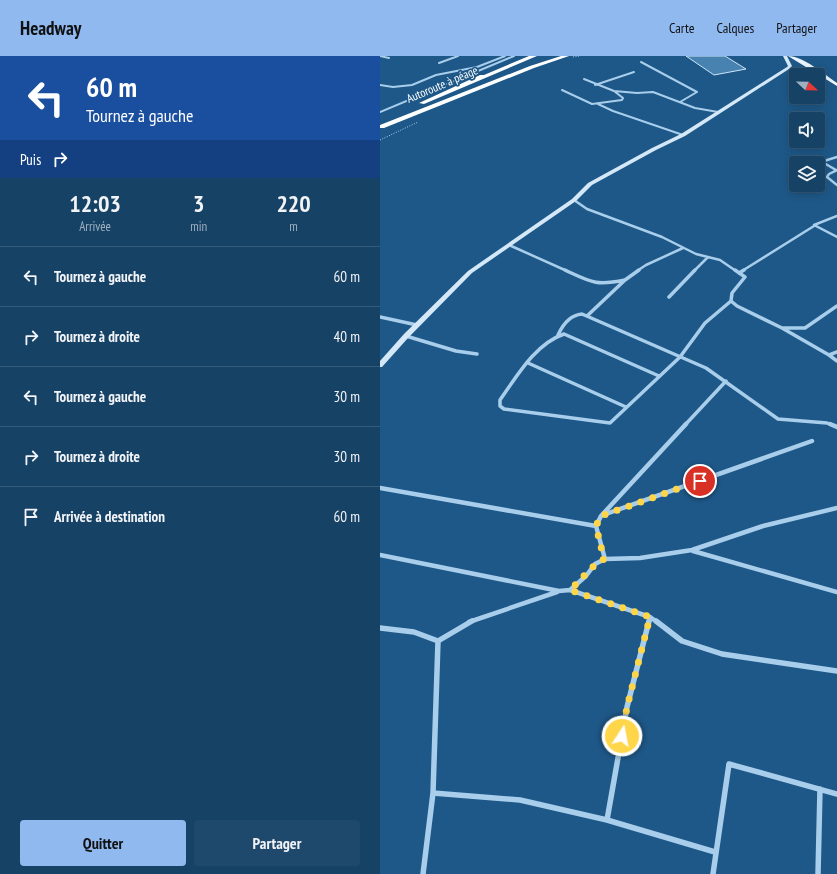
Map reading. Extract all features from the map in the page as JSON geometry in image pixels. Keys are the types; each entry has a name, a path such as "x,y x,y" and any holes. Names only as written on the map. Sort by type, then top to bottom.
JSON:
{"highway":[{"path":"381,125 527,56"},
{"name":"Autoroute à péage","path":"381,125 534,56"},
{"path":"381,125 543,56"},
{"path":"381,125 532,67 566,56"}],"main road":[{"path":"790,56 807,65 837,85"},
{"path":"812,61 837,81"}],"street":[{"path":"380,56 389,58"},
{"path":"440,63 458,56"},
{"path":"380,85 393,88 412,85 436,75 477,67 505,56"},
{"path":"380,112 514,56"},
{"path":"380,365 406,336 470,272 574,200 590,184 683,135 788,68 790,66 784,56"},
{"path":"640,62 697,92 680,102"},
{"path":"596,85 634,72"},
{"path":"584,79 614,91 637,94 653,92 695,108 718,112"},
{"path":"562,90 587,102 598,104 613,111 683,135"},
{"path":"598,104 622,100 622,98 614,91"},
{"path":"837,157 824,161 824,163 837,170"},
{"path":"837,170 829,174 827,177 837,185"},
{"path":"574,200 587,208 696,254 720,260 745,277 732,293 731,301 705,323 680,357 610,423 504,409 500,406 500,400 535,354 558,335 564,324 573,316 578,314 587,316 680,357 706,368 778,419 827,423 837,427"},
{"path":"739,273 770,255 817,223 837,216"},
{"path":"814,226 837,237"},
{"path":"509,245 591,282 605,284 625,280"},
{"path":"587,316 625,280 646,266 683,248"},
{"path":"669,296 708,257"},
{"path":"731,301 737,306 782,328 837,360"},
{"path":"782,328 805,328 837,306"},
{"path":"380,317 417,325"},
{"path":"558,335 564,334 659,376"},
{"path":"406,336 456,351 477,354"},
{"path":"828,355 837,352"},
{"path":"528,363 626,408"},
{"path":"604,559 596,526 601,516 726,381"},
{"path":"601,516 812,441"},
{"path":"380,488 596,526"},
{"path":"570,590 586,576 595,564 604,559 640,558 692,550 763,526 837,508"},
{"path":"692,550 837,592"},
{"path":"380,555 559,591"},
{"path":"438,641 470,622 559,591 570,590 650,617 682,641 722,654 837,671"},
{"path":"607,820 627,707 650,617"},
{"path":"380,628 414,632 438,641"},
{"path":"423,874 433,793 438,641"},
{"path":"713,874 729,764 837,794"},
{"path":"818,874 820,789"},
{"path":"433,793 520,800 607,820 715,852"}],"building":[{"path":"686,56 725,56 746,69 714,75"}],"route":[{"path":"622,736 627,707 650,617 570,590 586,576 595,564 604,559 596,526 601,516 700,481"}]}
